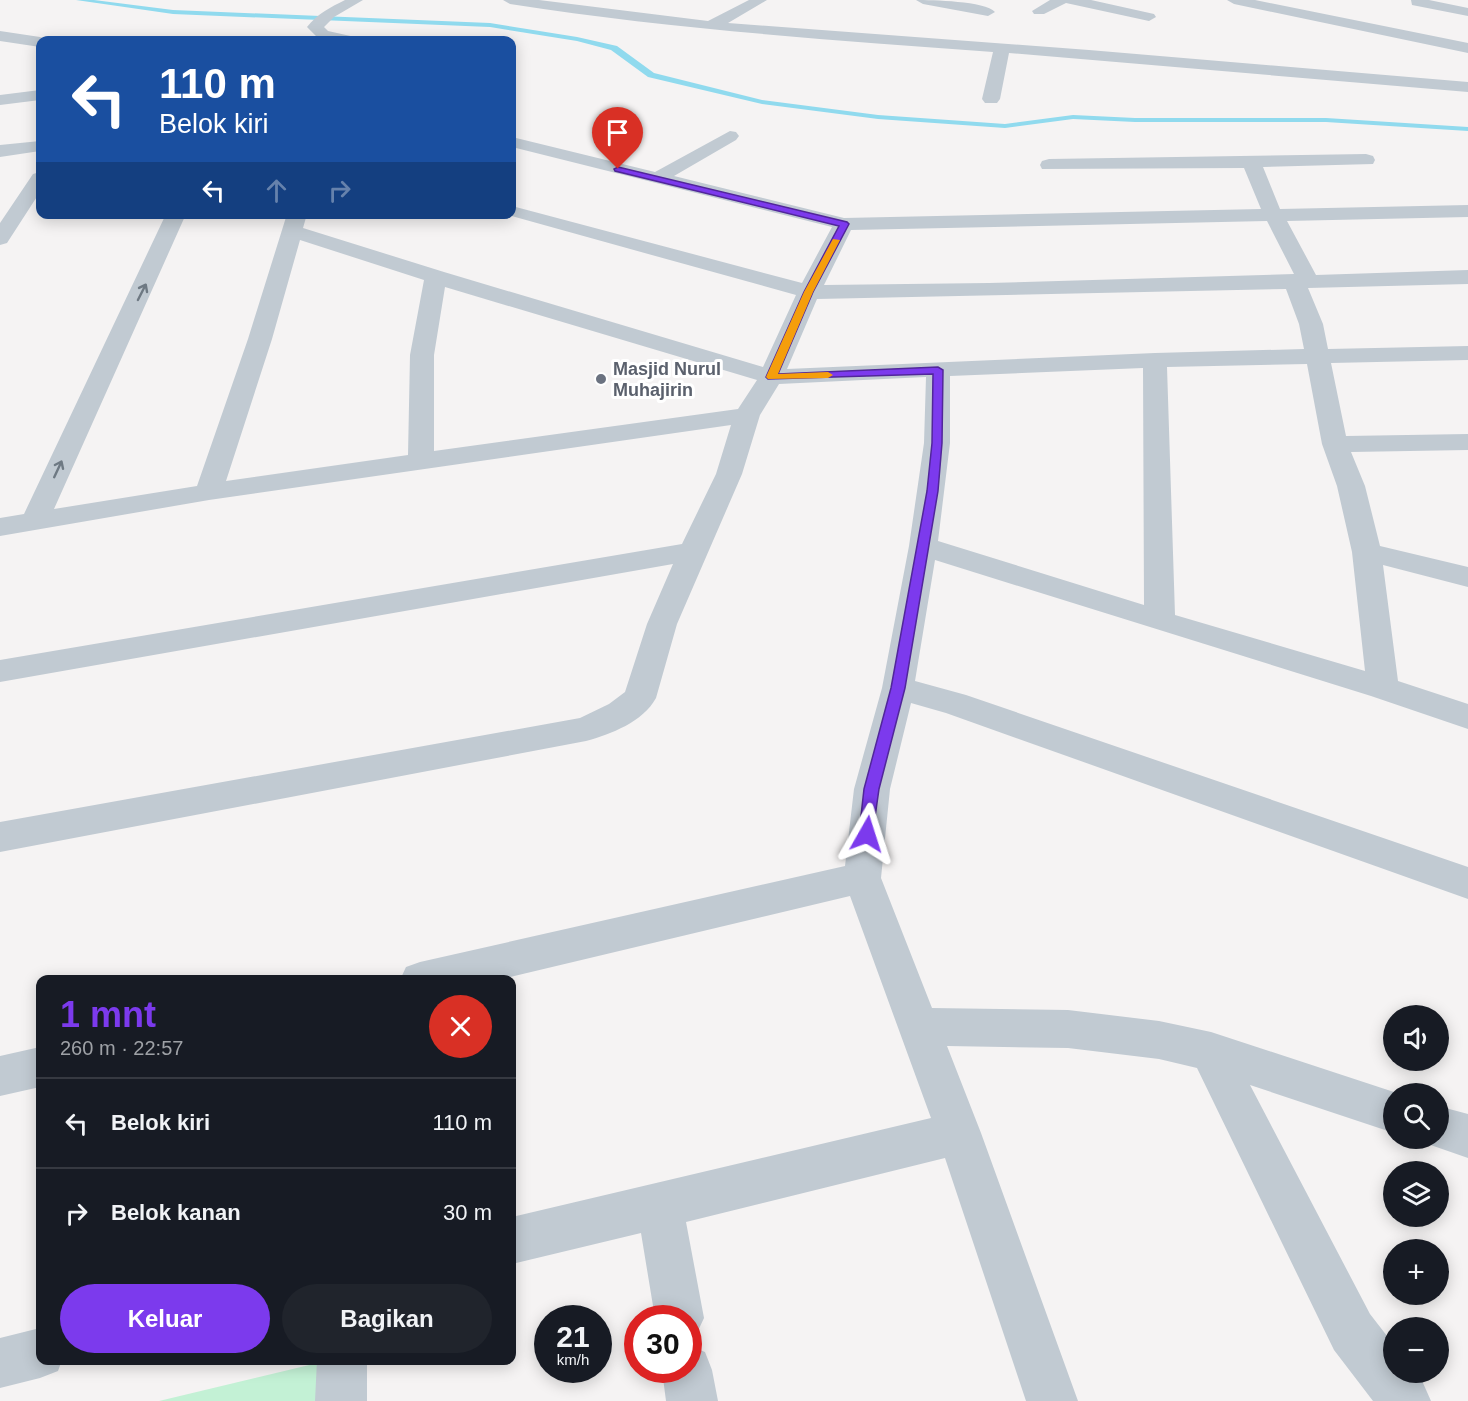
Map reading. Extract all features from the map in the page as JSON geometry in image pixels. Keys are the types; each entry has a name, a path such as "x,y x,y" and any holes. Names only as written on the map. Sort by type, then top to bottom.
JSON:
{"street":[{"path":"328,36 323,35 315,27 329,14 356,0"},
{"path":"510,0 594,14 710,26 1200,62 1468,87"},
{"path":"710,26 760,0"},
{"path":"926,0 988,12"},
{"path":"1039,11 1061,0"},
{"path":"1071,0 1149,16"},
{"path":"1234,0 1283,4 1380,30 1468,48"},
{"path":"1380,30 1411,7 1468,12"},
{"path":"0,36 36,41"},
{"path":"991,99 1002,48"},
{"path":"10,53 36,50"},
{"path":"0,100 36,96"},
{"path":"656,179 730,136"},
{"path":"516,143 844,224 1468,212"},
{"path":"0,152 36,147"},
{"path":"1049,165 1366,160"},
{"path":"1252,162 1263,195 1275,217 1301,280 1335,444 1351,486 1367,552 1383,688"},
{"path":"0,239 10,213 36,183"},
{"path":"516,213 809,292 989,290 1468,277"},
{"path":"34,522 174,219"},
{"path":"209,492 260,339 295,223 436,277 771,377 1155,360 1468,353"},
{"path":"0,837 586,729 621,713 640,698 662,624 729,474 747,415 771,377 809,292 844,224"},
{"path":"421,461 422,355 436,277"},
{"path":"1155,360 1160,621"},
{"path":"938,370 937,443 923,546 898,688 872,789 862,878 959,1133 1052,1401"},
{"path":"0,527 209,492 747,415"},
{"path":"1335,444 1468,442"},
{"path":"923,546 1383,688 1468,717"},
{"path":"0,671 693,551"},
{"path":"1367,552 1468,577"},
{"path":"898,688 954,703 1468,883"},
{"path":"442,975 862,878"},
{"path":"918,1027 1068,1029 1159,1040 1211,1052 1383,1108"},
{"path":"1211,1052 1352,1332 1405,1401"},
{"path":"0,1076 36,1068"},
{"path":"1449,1131 1468,1137"},
{"path":"516,1240 959,1133"},
{"path":"660,1205 677,1305"},
{"path":"0,1363 36,1354"},
{"path":"341,1401 342,1365"},
{"path":"690,1383 693,1401"}],"green space":[{"path":"309,1365 327,1365 332,1401 159,1401"}],"waterway":[{"path":"79,0 173,12 490,25 577,39 614,48 651,75 762,102 878,117 1005,126 1073,117 1135,120 1326,120 1468,129"}],"slow traffic":[{"path":"828,375 771,377 794,323 836,240"}],"place":[{"name":"Masjid Nurul Muhajirin","path":"601,379"}],"route":[{"path":"618,169 844,224 794,323 771,377 938,370 937,443 932,491 898,688 872,789 867,834"}]}
